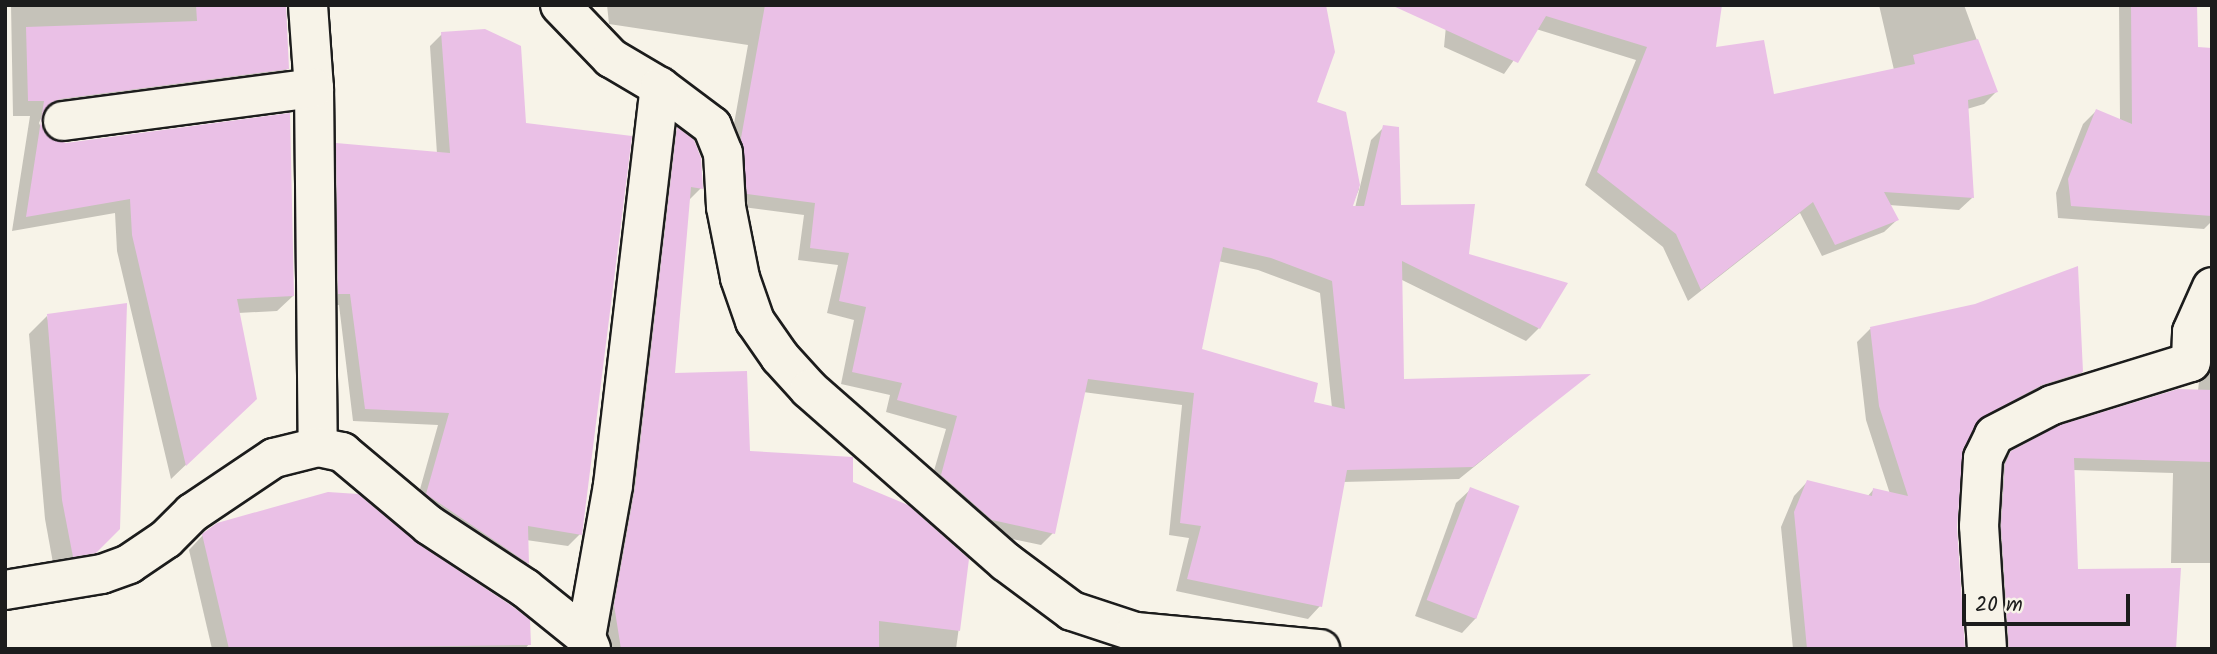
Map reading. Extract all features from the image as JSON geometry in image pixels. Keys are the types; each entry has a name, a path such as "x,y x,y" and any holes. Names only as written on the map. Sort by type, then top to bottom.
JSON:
{"street":[{"path":"308,5 314,88 318,446"},
{"path":"560,5 611,58 697,112 719,138 740,278 755,321 780,357 808,389 1006,562 1072,611 1136,632 1320,649"},
{"path":"589,643 613,485 660,87"},
{"path":"63,121 314,88"},
{"path":"1987,649 1979,526 1983,458 1994,435 2052,405 2191,362 2192,331 2212,287"},
{"path":"5,590 102,574 129,564 166,539 192,513 274,458 318,446 341,452 429,525 525,587 589,643"}],"building":[{"path":"196,5 286,5 289,69 60,99 49,104 41,123 46,135 66,143 290,113 294,296 237,299 257,399 186,466 132,235 130,199 26,217 44,101 28,101 26,27 197,21"},
{"path":"765,5 1326,5 1335,52 1317,102 1346,112 1360,185 1353,206 1364,206 1383,125 1399,127 1401,205 1475,204 1469,254 1568,283 1540,329 1402,261 1404,379 1591,374 1473,467 1347,470 1322,607 1187,579 1201,526 1180,523 1194,393 1088,379 1055,534 992,520 941,475 957,416 897,400 902,383 852,372 866,307 839,301 849,253 810,248 815,203 747,194 741,138","holes":["1223,247 1271,258 1332,281 1345,409 1314,402 1318,383 1202,349"]},
{"path":"1391,5 1722,5 1716,47 1764,40 1774,94 1915,64 1913,55 1978,39 1998,92 1968,100 1974,198 1884,192 1899,220 1835,245 1813,202 1701,290 1676,234 1597,172 1647,47 1546,16 1518,63"},
{"path":"2131,5 2197,5 2198,47 2212,48 2212,216 2071,206 2068,179 2096,109 2132,124"},
{"path":"485,29 521,46 526,123 632,136 582,535 528,526 529,564 426,494 449,413 365,409 350,294 338,294 336,143 450,153 441,32"},
{"path":"677,127 694,140 701,158 703,189 691,187 675,373 747,371 750,451 853,457 853,482 908,505 969,559 960,631 879,621 879,649 621,649 614,605 635,488"},
{"path":"2078,266 2083,372 2042,385 1984,416 1963,449 1957,527 1965,649 1807,649 1794,512 1807,480 1872,496 1873,488 1908,496 1879,406 1870,327 1975,304"},
{"path":"127,303 120,529 96,553 73,557 62,500 47,314"},
{"path":"2178,389 2212,390 2212,462 2074,458 2078,569 2181,568 2176,649 2009,649 2001,526 2005,464 2011,451 2060,425"},
{"path":"1470,487 1519,506 1476,619 1427,600"},
{"path":"328,492 358,494 417,543 512,606 530,620 531,645 229,649 202,534 217,523"}]}
